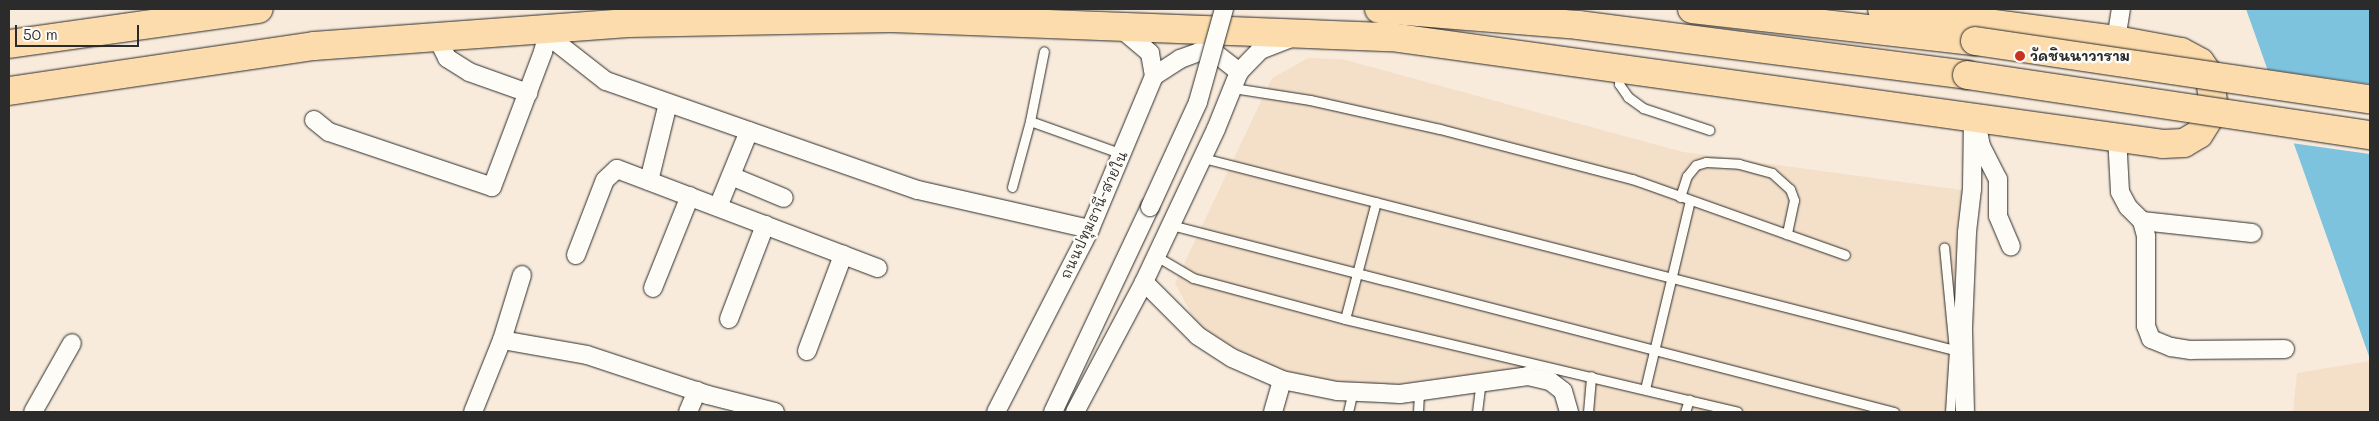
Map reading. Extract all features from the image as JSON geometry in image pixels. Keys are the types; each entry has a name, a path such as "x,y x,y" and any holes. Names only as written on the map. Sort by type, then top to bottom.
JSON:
{"main road":[{"path":"9,44 259,9"},
{"path":"651,9 687,21"},
{"path":"1378,9 1578,25 1967,75 2370,135"},
{"path":"1692,9 1975,41 2370,99"},
{"path":"9,91 291,49 436,36 687,21 892,18 1327,33 1391,38 2117,136 2163,144 2184,143 2199,134 2214,110 2210,76 2200,62 2181,52 2116,40 1882,9"},
{"path":"1391,38 1578,25"}],"street":[{"path":"1053,412 1198,102 1224,9"},
{"path":"2116,40 2121,9"},
{"path":"1115,25 1150,53 1154,76 1180,59 1199,52 1214,54 1239,72"},
{"path":"314,120 329,132 492,188 528,93 549,28"},
{"path":"549,28 556,42 606,81 918,190 1090,229"},
{"path":"1075,412 1144,282 1203,158 1239,72 1260,50 1280,40 1327,33"},
{"path":"436,36 447,58 469,72 528,93"},
{"name":"ถนนปทุมธานี-สายใน","path":"996,412 1090,229 1154,76"},
{"path":"648,180 668,103"},
{"path":"1976,118 1980,146 1998,179 1996,204 2000,226 2011,246"},
{"path":"1966,412 1963,328 1967,232 1972,189 1976,118"},
{"path":"718,207 749,131"},
{"path":"2117,136 2120,192 2128,207 2142,221 2148,253 2146,326 2151,339 2171,347 2190,350 2285,349"},
{"path":"576,255 605,180 617,170 648,180 878,268"},
{"path":"731,176 784,198"},
{"path":"653,288 690,196"},
{"path":"2142,221 2252,234"},
{"path":"729,319 765,225"},
{"path":"807,351 842,255"},
{"path":"473,412 502,340 522,275"},
{"path":"1144,282 1198,336 1232,358 1282,380 1353,391 1400,394 1481,381 1528,376 1550,381 1563,391 1569,412"},
{"path":"502,340 587,355 697,391 775,412"},
{"path":"33,412 72,343"},
{"path":"1273,412 1282,380"},
{"path":"688,412 697,391"}],"lane":[{"path":"1012,187 1030,121 1044,51"},
{"path":"1620,69 1620,84 1628,97 1643,108 1709,130"},
{"path":"1232,88 1310,100 1440,129 1632,180 1844,255"},
{"path":"1030,121 1122,154"},
{"path":"1203,158 1954,350"},
{"path":"1680,197 1687,176 1696,165 1706,162 1739,164 1772,173 1790,189 1794,200 1786,234"},
{"path":"1645,389 1690,200"},
{"path":"1345,319 1376,202"},
{"path":"1171,225 1894,412"},
{"path":"1944,247 1954,350 1950,412"},
{"path":"1156,256 1193,278 1345,319 1737,412"},
{"path":"1588,412 1590,376"},
{"path":"1477,412 1481,381"},
{"path":"1348,412 1353,391"},
{"path":"1418,412 1419,391"},
{"path":"1685,412 1689,400"}],"shaded area":[{"path":"1308,58 1342,59 1683,152 1976,192 1966,412 1586,412 1582,381 1545,372 1499,371 1377,387 1294,376 1257,362 1200,331 1175,283 1272,78"},
{"path":"2370,361 2370,412 2253,412 2293,411 2297,373"}],"water":[{"path":"2246,9 2370,9 2370,359 2305,175"}],"pier":[{"path":"2265,69 2370,84 2370,154 2291,143"}],"place":[{"name":"วัดชินนาวาราม","path":"2020,56"}]}
